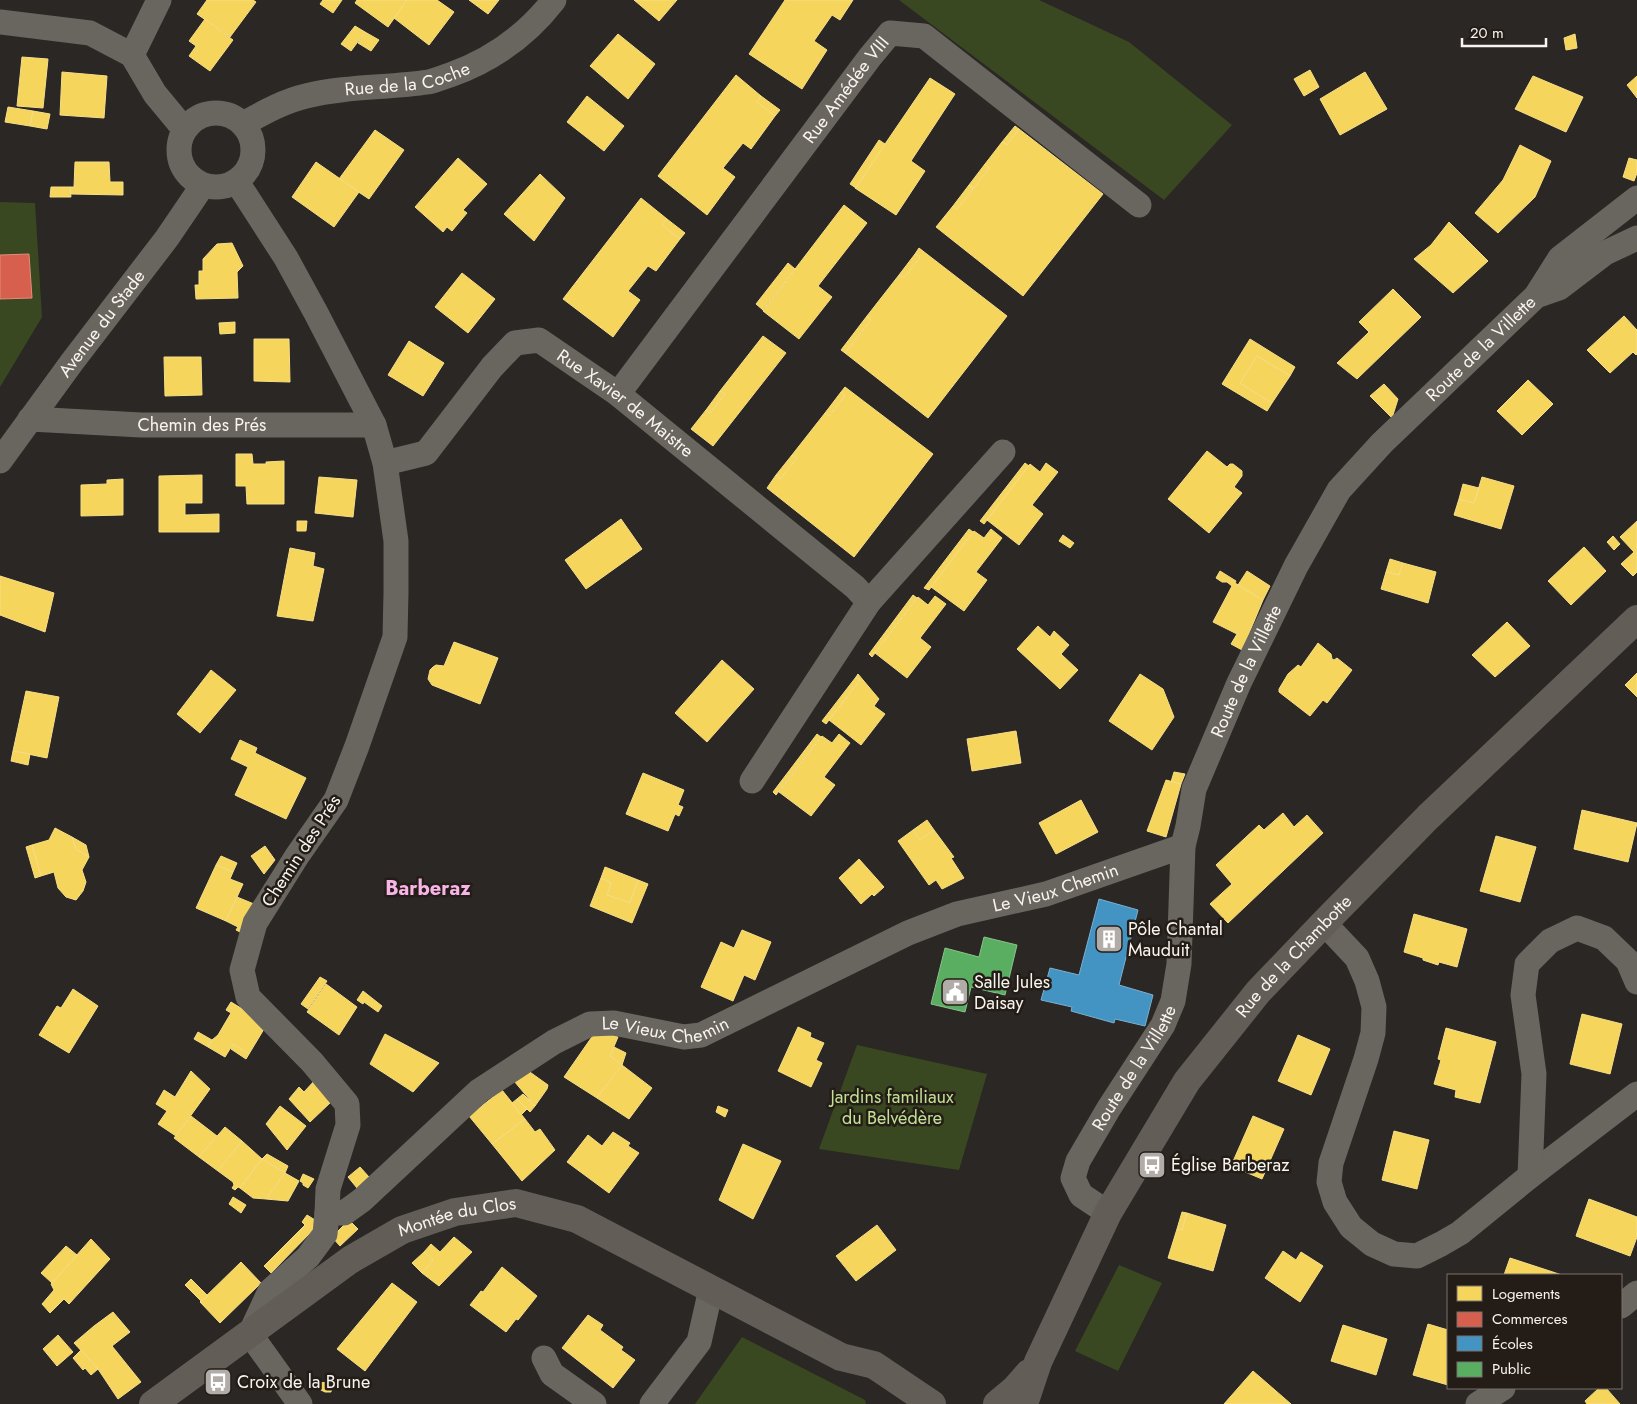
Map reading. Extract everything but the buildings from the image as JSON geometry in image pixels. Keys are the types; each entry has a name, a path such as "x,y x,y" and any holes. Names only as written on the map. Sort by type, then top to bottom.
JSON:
{"main road":[{"name":"Rue de la Chambotte","path":"1022,1404 1026,1398 1038,1362 1108,1213 1187,1081 1258,992 1324,922 1428,817 1637,619"},
{"name":"Montée du Clos","path":"153,1404 350,1260 402,1230 454,1212 516,1203 577,1219 841,1357 874,1366 932,1404"},
{"name":"Montée du Clos","path":"841,1357 865,1381 899,1404"},
{"name":"Rue de la Chambotte","path":"997,1404 1015,1388 1038,1362"}],"street":[{"path":"132,55 159,0"},
{"name":"Rue de la Coche","path":"243,124 274,108 305,96 331,91 430,82 467,69 507,47 540,18 554,0"},
{"path":"0,22 90,33 132,55 155,94 184,129"},
{"name":"Rue Amédée VIII","path":"618,394 890,32 924,36 1139,205"},
{"path":"218,112 232,116 243,124 250,133 254,143 251,165 245,174 237,182 214,188 192,179 184,169 179,157 179,144 184,129 192,121 204,114 218,112"},
{"name":"Chemin des Prés","path":"237,182 286,258 374,425 385,463 396,541 394,637 357,746 336,800 297,856 255,923 242,970 248,997 312,1062 348,1104 348,1125 328,1190 327,1213"},
{"name":"Avenue du Stade","path":"0,461 129,286 168,238 203,185"},
{"path":"1536,296 1560,258 1637,198"},
{"name":"Route de la Villette","path":"1108,1213 1081,1195 1073,1178 1078,1161 1109,1108 1164,1025 1173,1001 1179,964 1183,846 1194,789 1239,684 1296,566 1339,490 1382,443 1536,296 1559,288 1605,254 1637,238"},
{"name":"Rue Xavier de Maistre","path":"385,463 426,453 492,367 515,344 539,340 618,394 855,587 869,602"},
{"name":"Chemin des Prés","path":"30,419 141,425 374,425"},
{"path":"752,780 869,602 1003,452"},
{"name":"Le Vieux Chemin","path":"327,1213 344,1213 362,1200 479,1091 554,1042 590,1024 614,1023 684,1037 701,1034 908,932 957,914 1046,894 1183,846"},
{"path":"1324,922 1357,958 1367,981 1374,1007 1373,1034 1331,1163 1329,1182 1335,1202 1351,1227 1372,1244 1394,1254 1418,1256 1460,1233 1530,1176 1637,1094"},
{"path":"1530,1176 1534,1074 1523,995 1528,964 1550,941 1577,928 1604,938 1628,961 1637,982"},
{"path":"300,1404 250,1334 270,1291 308,1257 325,1234 327,1213"},
{"path":"652,1404 699,1342 711,1289"},
{"path":"1622,1305 1637,1293"},
{"path":"544,1358 552,1374 594,1404"},
{"path":"1478,1404 1501,1389"}],"green space":[{"path":"899,0 1039,0 1129,42 1232,125 1164,200"},
{"path":"0,202 35,203 42,317 0,387"},
{"name":"Jardins familiaux du Belvédère","path":"857,1045 987,1074 959,1170 819,1149"},
{"path":"1119,1265 1162,1283 1118,1371 1075,1351"},
{"path":"742,1337 865,1400 866,1404 695,1404"}],"place":[{"name":"Pôle Chantal Mauduit","path":"1109,939"},
{"name":"Salle Jules Daisay","path":"955,992"},
{"name":"Église Barberaz","path":"1152,1165"},
{"name":"Croix de la Brune","path":"218,1382"}],"district":[{"name":"Barberaz","path":"428,888"}]}
